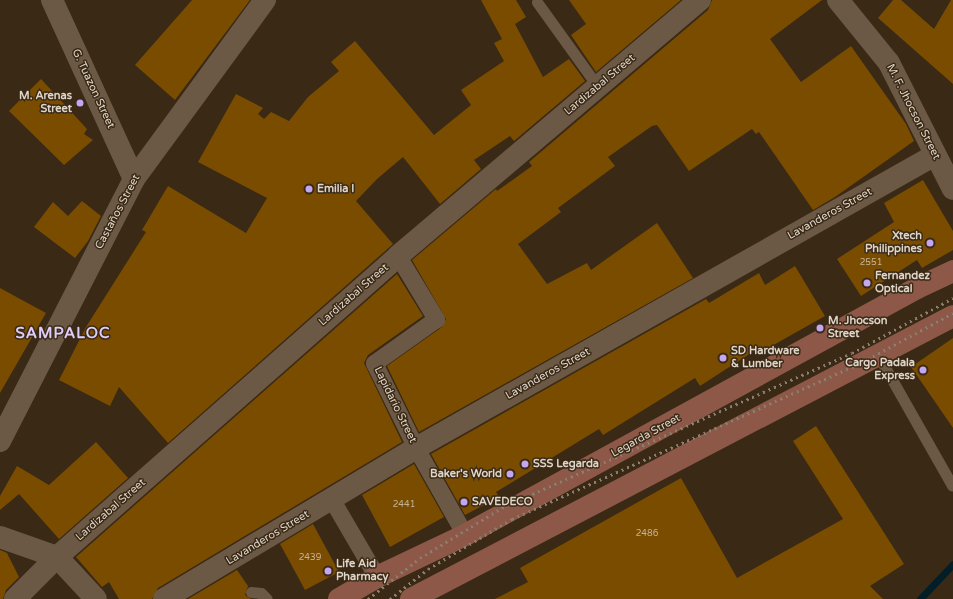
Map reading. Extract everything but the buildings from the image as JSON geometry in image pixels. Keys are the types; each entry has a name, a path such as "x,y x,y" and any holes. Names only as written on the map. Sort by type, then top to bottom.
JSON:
{"main road":[{"name":"Legarda Street","path":"339,599 377,577 465,535 917,288 953,271"},
{"path":"411,599 953,316"}],"street":[{"name":"G. Tuazon Street","path":"52,0 134,179"},
{"name":"Castaños Street","path":"0,441 134,179 265,0"},
{"name":"Lardizabal Street","path":"15,599 58,557 398,256 700,0"},
{"name":"M. F. Jhocson Street","path":"838,0 889,63 953,189"},
{"name":"Lavanderos Street","path":"164,599 332,500 416,448 935,155"},
{"name":"Lapidario Street","path":"398,256 436,319 374,363 416,448 465,535"},
{"path":"332,500 377,577"},
{"path":"0,537 58,557 96,599"}],"lane":[{"path":"537,2 598,86"},
{"path":"878,355 952,484"},
{"path":"252,592 261,593 266,599"}],"waterway":[{"path":"920,599 953,564"}],"railway":[{"path":"368,599 420,558 505,506 852,353 953,298"},
{"path":"390,599 428,569 512,519 857,365 953,313"}],"place":[{"name":"M. Arenas Street","path":"80,103"},
{"name":"Emilia I","path":"309,189"},
{"name":"Xtech Philippines","path":"930,243"},
{"name":"Fernandez Optical","path":"867,283"},
{"name":"M. Jhocson Street","path":"820,328"},
{"name":"SD Hardware & Lumber","path":"723,358"},
{"name":"Cargo Padala Express","path":"923,370"},
{"name":"SSS Legarda","path":"525,464"},
{"name":"Baker's World","path":"510,474"},
{"name":"SAVEDECO","path":"464,502"},
{"name":"Life Aid Pharmacy","path":"328,571"}],"district":[{"name":"SAMPALOC","path":"63,334"}]}
